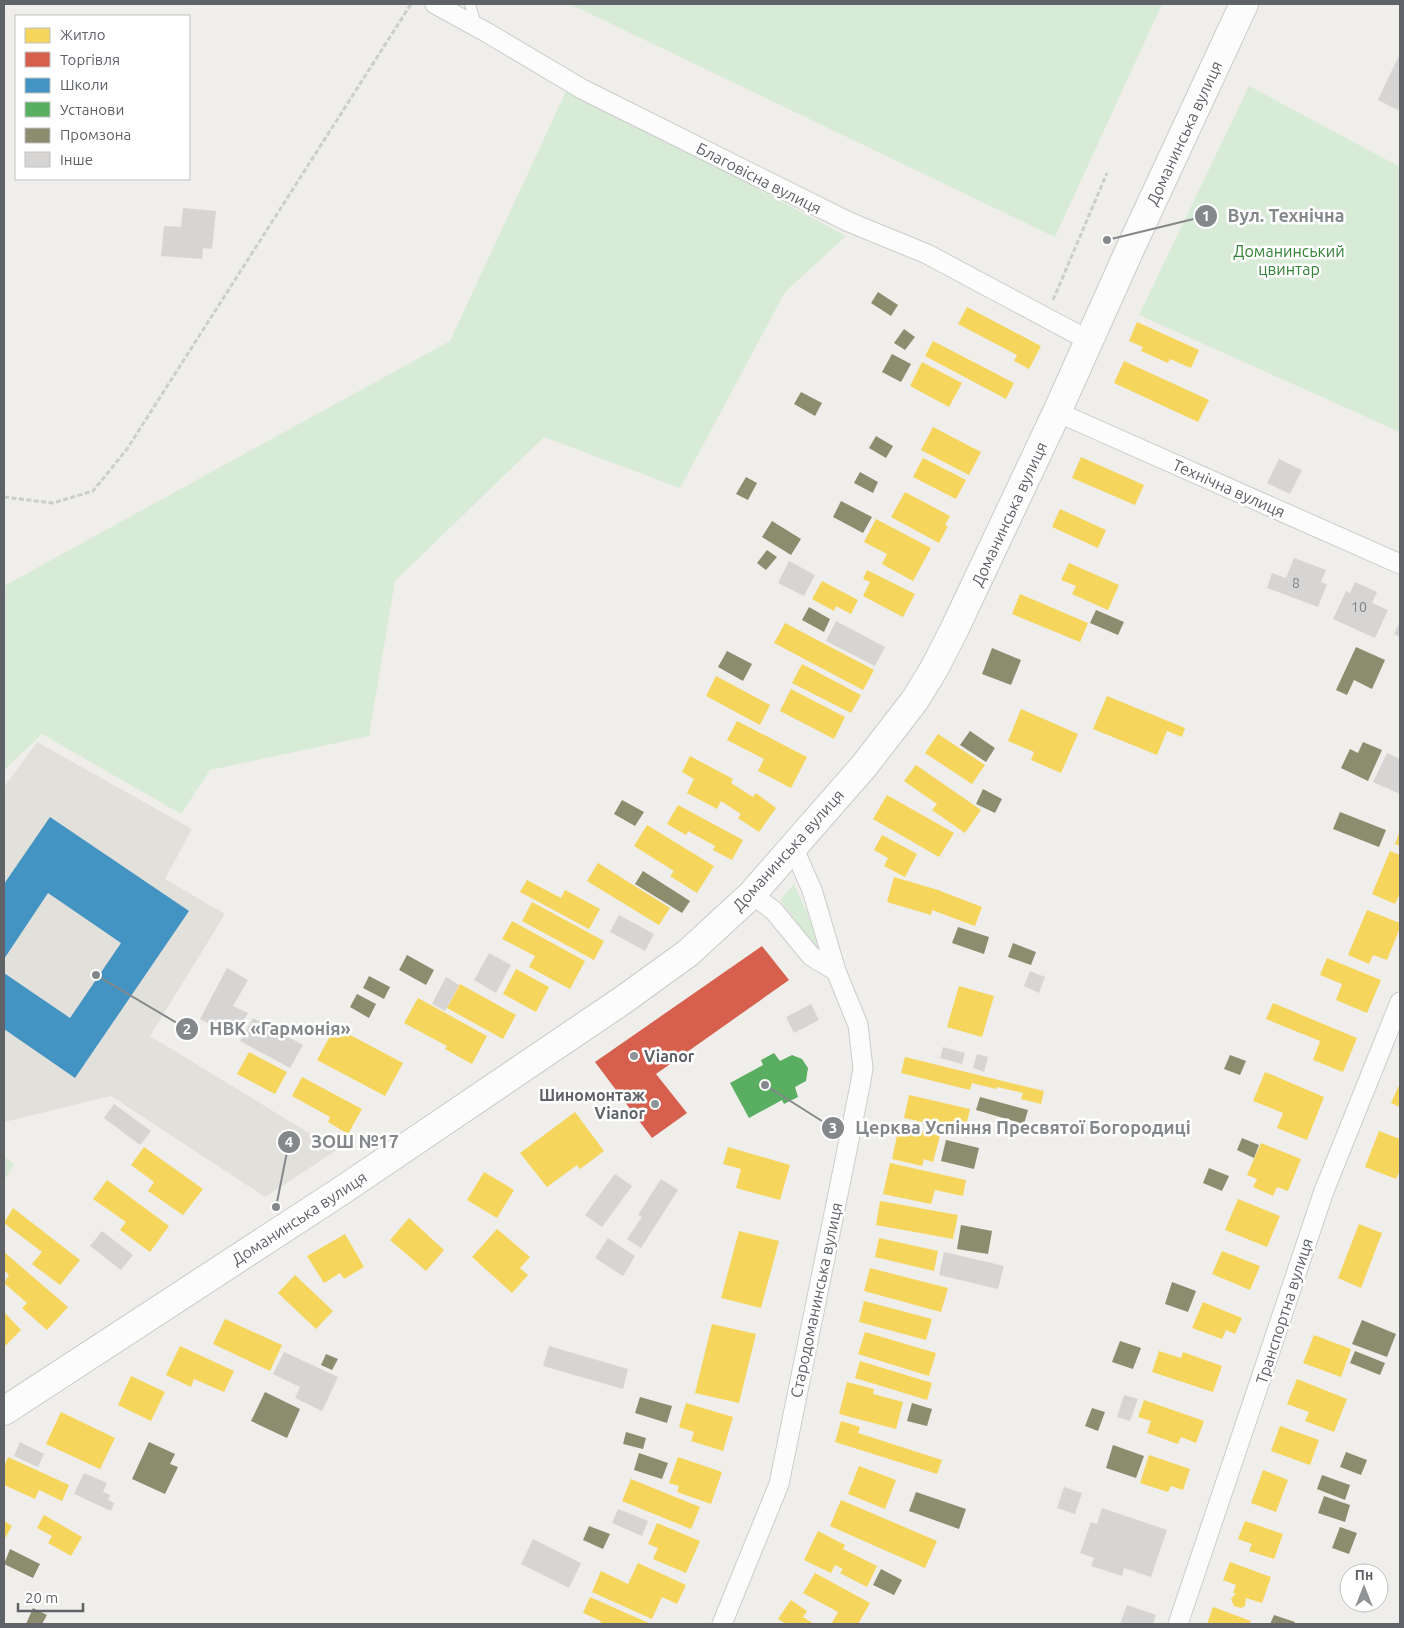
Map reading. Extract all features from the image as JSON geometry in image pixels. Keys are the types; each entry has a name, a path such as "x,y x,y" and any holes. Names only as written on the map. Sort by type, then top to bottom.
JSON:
{"main road":[{"name":"Доманинська вулиця","path":"4,1411 341,1191 624,1000 688,953 752,894 864,766 920,692 954,630 1057,412 1088,340 1244,4"}],"street":[{"name":"Благовісна вулиця","path":"436,4 582,89 849,222 927,254 1088,340"},
{"name":"Технічна вулиця","path":"1057,412 1400,564"},
{"name":"Стародоманинська вулиця","path":"722,1624 779,1484 863,1068 858,1025 836,971 812,890 793,847"},
{"path":"752,894 774,911 811,956 836,971"},
{"name":"Транспортна вулиця","path":"1178,1624 1324,1191 1400,1002"}],"lane":[{"path":"470,4 476,26"}],"path":[{"path":"4,497 53,503 93,491 121,456 410,4"},
{"path":"1046,317 1107,173"}],"shaded area":[{"path":"37,742 192,829 165,879 225,914 150,1036 337,1150 265,1197 111,1096 4,1122 4,787"}],"green space":[{"path":"570,4 1162,4 1055,237"},
{"name":"Доманинський цвинтар","path":"1249,86 1400,167 1400,432 1139,315"},
{"path":"568,87 846,236 785,292 680,488 544,437 395,581 369,736 210,770 181,814 42,734 4,770 4,586 450,341"},
{"path":"794,884 823,949 819,952 780,900"},
{"path":"4,1157 14,1164 4,1181"}],"building: Житло":[{"path":"967,307 1041,346 1029,369 1014,361 1017,355 958,324"},
{"path":"1137,322 1199,350 1191,368 1170,359 1168,363 1141,351 1143,347 1129,341"},
{"path":"933,341 1014,383 1006,399 925,356"},
{"path":"1124,361 1209,400 1198,422 1114,383"},
{"path":"922,362 962,383 949,407 910,386"},
{"path":"933,427 981,452 969,475 921,450"},
{"path":"1081,457 1144,485 1135,505 1072,478"},
{"path":"923,458 966,480 956,499 913,477"},
{"path":"905,492 950,516 945,525 948,526 939,543 891,517"},
{"path":"1060,509 1106,530 1098,548 1052,527"},
{"path":"876,519 931,548 913,581 882,564 887,554 864,542"},
{"path":"1069,563 1119,585 1108,610 1072,594 1076,586 1061,580"},
{"path":"867,570 915,594 903,617 863,596 870,582 863,579"},
{"path":"822,581 858,600 851,614 836,606 834,611 812,599"},
{"path":"1020,594 1088,623 1080,642 1012,614"},
{"path":"785,623 874,670 863,690 774,643"},
{"path":"802,664 861,695 851,713 792,683"},
{"path":"716,676 770,705 760,725 706,696"},
{"path":"791,689 845,717 834,739 780,711"},
{"path":"1107,696 1185,728 1182,737 1167,731 1157,755 1093,729"},
{"path":"1021,709 1078,734 1061,773 1031,760 1034,752 1008,741"},
{"path":"737,721 807,757 791,788 758,771 764,759 727,740"},
{"path":"938,734 985,765 972,784 925,753"},
{"path":"690,756 733,779 731,783 753,797 756,793 776,808 759,832 738,818 741,814 721,801 717,809 687,793 694,779 682,772"},
{"path":"916,765 981,810 965,833 932,810 937,804 904,781"},
{"path":"887,795 954,833 939,857 873,819"},
{"path":"678,805 743,840 732,860 713,850 715,846 688,831 686,835 667,824"},
{"path":"647,825 714,866 697,893 670,876 674,871 634,846"},
{"path":"1400,830 1400,846 1395,844"},
{"path":"882,835 917,854 905,877 884,866 888,858 874,850"},
{"path":"1390,851 1400,855 1400,893 1395,904 1372,894"},
{"path":"598,863 670,908 659,925 587,881"},
{"path":"894,877 938,890 982,907 975,926 932,910 931,915 887,902"},
{"path":"527,880 561,898 565,890 600,909 589,929 520,892"},
{"path":"532,902 604,941 594,960 522,921"},
{"path":"1367,910 1400,923 1400,928 1387,960 1373,955 1369,964 1348,955"},
{"path":"512,921 585,961 570,989 529,967 535,956 502,939"},
{"path":"1327,958 1381,980 1367,1013 1336,1000 1342,984 1320,975"},
{"path":"516,969 549,987 536,1012 503,994"},
{"path":"460,984 516,1015 503,1039 447,1008"},
{"path":"959,986 994,996 982,1037 947,1027"},
{"path":"418,998 487,1036 472,1064 445,1049 447,1046 404,1023"},
{"path":"1273,1003 1357,1038 1343,1072 1313,1060 1320,1041 1266,1019"},
{"path":"335,1027 403,1063 385,1096 317,1060"},
{"path":"249,1052 287,1072 275,1094 237,1074"},
{"path":"905,1057 1044,1091 1041,1104 1021,1099 1023,1093 997,1087 996,1089 972,1083 970,1090 901,1073"},
{"path":"1265,1072 1324,1097 1307,1140 1277,1128 1283,1113 1253,1101"},
{"path":"302,1077 362,1109 348,1134 328,1122 330,1117 292,1096"},
{"path":"1400,1083 1400,1107 1391,1103"},
{"path":"909,1095 970,1109 967,1122 959,1121 957,1130 949,1128 948,1131 931,1127 932,1124 904,1118"},
{"path":"575,1112 604,1151 580,1169 577,1165 547,1187 520,1153"},
{"path":"899,1126 940,1136 933,1162 924,1159 922,1166 892,1159"},
{"path":"1379,1131 1400,1139 1400,1170 1396,1179 1365,1167"},
{"path":"1261,1143 1301,1159 1288,1191 1277,1187 1273,1196 1253,1187 1257,1179 1247,1175"},
{"path":"144,1147 203,1189 183,1215 148,1191 154,1182 131,1165"},
{"path":"728,1147 790,1165 780,1200 736,1188 741,1169 723,1164"},
{"path":"890,1163 966,1180 963,1196 935,1190 931,1204 883,1194"},
{"path":"484,1172 514,1190 497,1218 467,1200"},
{"path":"107,1180 169,1226 150,1252 120,1230 126,1222 93,1199"},
{"path":"1238,1199 1280,1216 1267,1247 1225,1230"},
{"path":"880,1201 958,1215 953,1239 876,1225"},
{"path":"13,1208 80,1260 60,1285 32,1264 42,1252 4,1223"},
{"path":"409,1218 444,1250 426,1271 390,1240"},
{"path":"1359,1224 1382,1233 1361,1288 1338,1278"},
{"path":"497,1229 530,1257 520,1268 528,1275 512,1293 472,1257"},
{"path":"739,1231 779,1241 761,1308 721,1298"},
{"path":"345,1234 364,1267 344,1279 340,1273 324,1283 307,1256"},
{"path":"879,1238 938,1251 934,1271 875,1257"},
{"path":"1222,1251 1260,1266 1250,1290 1212,1274"},
{"path":"4,1252 68,1307 47,1330 22,1308 27,1303 4,1283 9,1275 4,1270"},
{"path":"870,1268 948,1288 941,1312 864,1291"},
{"path":"295,1275 333,1311 316,1329 278,1293"},
{"path":"864,1301 932,1319 926,1340 859,1322"},
{"path":"1203,1302 1242,1318 1235,1334 1226,1330 1222,1339 1192,1328"},
{"path":"4,1312 21,1330 4,1347"},
{"path":"225,1319 282,1345 270,1371 213,1344"},
{"path":"712,1324 756,1334 739,1403 695,1393"},
{"path":"865,1332 936,1353 929,1376 858,1354"},
{"path":"1314,1335 1351,1349 1341,1377 1303,1363"},
{"path":"180,1346 234,1371 224,1392 194,1379 191,1387 166,1375"},
{"path":"1159,1351 1181,1358 1183,1352 1222,1366 1213,1392 1152,1372"},
{"path":"860,1361 932,1383 927,1400 855,1378"},
{"path":"131,1376 165,1392 151,1421 118,1405"},
{"path":"1297,1379 1347,1399 1334,1432 1305,1421 1309,1412 1287,1404"},
{"path":"847,1382 874,1389 873,1394 903,1402 896,1429 839,1414"},
{"path":"1144,1400 1204,1421 1196,1443 1181,1437 1178,1444 1147,1433 1151,1421 1138,1417"},
{"path":"686,1403 733,1417 723,1451 691,1441 694,1432 679,1427"},
{"path":"61,1412 115,1438 100,1469 46,1444"},
{"path":"841,1421 860,1427 858,1433 942,1460 937,1474 835,1442"},
{"path":"1280,1426 1319,1440 1310,1465 1271,1451"},
{"path":"1149,1455 1190,1469 1183,1490 1171,1486 1168,1492 1140,1483"},
{"path":"8,1457 69,1485 62,1501 39,1490 35,1499 4,1485 4,1467"},
{"path":"678,1457 722,1472 711,1504 677,1492 679,1486 669,1483"},
{"path":"859,1466 896,1480 885,1509 848,1494"},
{"path":"1263,1470 1288,1480 1276,1512 1251,1503"},
{"path":"631,1479 700,1507 691,1529 622,1501"},
{"path":"841,1500 937,1541 925,1568 830,1526"},
{"path":"44,1515 82,1537 71,1556 48,1543 52,1536 37,1528"},
{"path":"4,1521 12,1526 4,1540"},
{"path":"1245,1521 1283,1534 1274,1559 1249,1551 1252,1544 1238,1539"},
{"path":"657,1523 700,1541 686,1573 653,1559 658,1548 648,1544"},
{"path":"818,1531 845,1545 843,1549 877,1566 867,1587 840,1573 843,1569 835,1565 831,1573 804,1560"},
{"path":"1230,1562 1271,1577 1262,1603 1246,1598 1245,1606 1241,1608 1234,1606 1231,1599 1236,1593 1233,1593 1236,1585 1223,1580"},
{"path":"638,1563 686,1585 677,1604 662,1597 652,1619 592,1592 601,1571 628,1584"},
{"path":"815,1573 870,1603 858,1624 832,1623 838,1612 803,1593"},
{"path":"590,1597 651,1624 600,1624 601,1621 583,1613"},
{"path":"791,1600 807,1611 803,1617 814,1624 786,1624 778,1619"},
{"path":"1213,1607 1251,1621 1249,1624 1207,1624"}],"building: Торгівля":[{"path":"762,946 789,980 656,1074 687,1113 652,1138 595,1062"}],"building: Школи":[{"path":"50,817 189,911 75,1078 4,1029 4,973 70,1018 121,943 48,893 4,959 4,884"}],"building: Установи":[{"path":"774,1053 780,1061 792,1055 802,1059 808,1068 806,1081 795,1087 798,1097 784,1104 782,1100 749,1118 730,1083 763,1065 761,1060"}],"building: Промзона":[{"path":"878,292 898,305 891,316 871,303"},
{"path":"904,329 915,337 905,350 894,343"},
{"path":"892,354 911,364 901,382 882,372"},
{"path":"801,392 822,403 815,416 794,404"},
{"path":"876,436 893,446 886,458 869,448"},
{"path":"860,472 878,482 873,493 854,483"},
{"path":"746,477 757,483 748,500 736,494"},
{"path":"841,501 872,517 863,533 833,517"},
{"path":"772,521 801,539 791,555 762,537"},
{"path":"767,550 777,557 766,570 757,563"},
{"path":"809,607 830,619 824,632 802,620"},
{"path":"1096,610 1124,622 1118,635 1090,623"},
{"path":"1356,647 1385,660 1372,689 1354,680 1347,695 1336,690"},
{"path":"992,648 1021,660 1011,685 982,674"},
{"path":"727,651 752,664 743,681 718,667"},
{"path":"970,731 995,748 986,762 960,745"},
{"path":"1363,742 1382,750 1368,781 1341,768 1350,749 1358,753"},
{"path":"983,789 1002,799 995,813 976,804"},
{"path":"622,800 644,812 635,826 614,814"},
{"path":"1340,812 1386,830 1379,847 1333,829"},
{"path":"643,871 690,901 682,913 635,884"},
{"path":"958,927 989,937 984,954 952,943"},
{"path":"1013,943 1036,952 1031,965 1008,957"},
{"path":"407,955 434,970 426,985 399,970"},
{"path":"369,976 390,987 384,999 363,988"},
{"path":"357,994 376,1004 369,1018 350,1007"},
{"path":"1230,1055 1246,1061 1240,1075 1224,1069"},
{"path":"980,1097 1028,1110 1024,1124 976,1110"},
{"path":"1242,1138 1259,1145 1254,1158 1237,1150"},
{"path":"946,1140 979,1148 974,1169 941,1161"},
{"path":"1209,1168 1229,1176 1222,1191 1203,1183"},
{"path":"961,1225 992,1231 988,1254 957,1249"},
{"path":"1172,1282 1196,1291 1188,1312 1165,1304"},
{"path":"1362,1320 1396,1334 1387,1357 1352,1344"},
{"path":"1120,1341 1141,1348 1133,1369 1112,1362"},
{"path":"1355,1351 1385,1363 1380,1375 1350,1363"},
{"path":"326,1354 338,1359 332,1370 321,1365"},
{"path":"265,1392 300,1409 287,1438 251,1421"},
{"path":"640,1397 672,1406 667,1423 635,1413"},
{"path":"912,1403 932,1409 927,1426 907,1421"},
{"path":"1092,1408 1105,1412 1098,1431 1085,1426"},
{"path":"626,1432 646,1438 643,1449 623,1444"},
{"path":"149,1442 175,1454 170,1464 178,1467 165,1494 132,1479"},
{"path":"1113,1445 1144,1456 1136,1478 1106,1468"},
{"path":"1346,1452 1367,1460 1361,1475 1340,1467"},
{"path":"639,1453 668,1463 662,1479 634,1470"},
{"path":"1322,1475 1350,1485 1345,1500 1317,1489"},
{"path":"916,1492 966,1509 959,1529 909,1511"},
{"path":"1324,1496 1350,1505 1345,1522 1318,1513"},
{"path":"589,1526 610,1534 603,1549 583,1540"},
{"path":"1340,1527 1357,1533 1349,1554 1332,1548"},
{"path":"10,1549 40,1564 33,1578 4,1564"},
{"path":"881,1569 902,1580 894,1595 873,1585"},
{"path":"33,1608 47,1615 42,1624 26,1624"},
{"path":"1274,1615 1295,1622 1294,1624 1270,1624"}],"building: Інше":[{"path":"1400,53 1400,111 1378,100"},
{"path":"183,208 216,211 212,249 203,248 202,259 161,256 164,226 181,227"},
{"path":"1279,459 1302,470 1290,494 1267,483"},
{"path":"1294,558 1326,570 1321,582 1327,584 1318,607 1267,588 1272,573 1286,578"},
{"path":"789,561 815,575 804,596 778,583"},
{"path":"1355,582 1377,592 1372,603 1388,610 1375,638 1333,619 1346,591 1350,593"},
{"path":"836,621 885,647 875,666 826,641"},
{"path":"1400,621 1400,637 1394,634"},
{"path":"1387,753 1400,759 1400,794 1373,782"},
{"path":"619,915 654,934 645,951 610,932"},
{"path":"489,953 511,965 496,993 474,980"},
{"path":"227,968 248,980 233,1006 248,1013 234,1037 200,1019"},
{"path":"1030,971 1045,977 1039,993 1024,986"},
{"path":"446,977 459,985 445,1011 432,1004"},
{"path":"811,1004 819,1020 794,1033 786,1017"},
{"path":"253,1018 303,1045 290,1068 240,1041"},
{"path":"943,1047 965,1053 962,1064 940,1058"},
{"path":"977,1054 988,1057 984,1072 973,1068"},
{"path":"114,1104 151,1131 140,1145 104,1118"},
{"path":"615,1174 632,1186 602,1227 585,1215"},
{"path":"661,1179 678,1190 641,1248 627,1239 642,1217 638,1215"},
{"path":"102,1231 133,1255 121,1270 90,1246"},
{"path":"608,1238 635,1256 623,1276 595,1258"},
{"path":"944,1252 1004,1266 998,1289 939,1275"},
{"path":"549,1346 628,1369 623,1389 543,1366"},
{"path":"284,1352 338,1377 322,1411 295,1398 300,1387 273,1374"},
{"path":"1124,1395 1138,1399 1130,1421 1117,1417"},
{"path":"20,1442 44,1454 38,1467 14,1456"},
{"path":"84,1473 107,1483 103,1492 110,1495 108,1500 114,1503 111,1511 74,1494"},
{"path":"1064,1487 1082,1493 1075,1514 1057,1508"},
{"path":"1102,1508 1167,1530 1151,1577 1124,1568 1122,1576 1091,1566 1094,1558 1080,1553 1091,1522 1097,1524"},
{"path":"618,1509 648,1521 642,1536 612,1523"},
{"path":"533,1539 581,1563 569,1588 521,1564"},
{"path":"1127,1605 1156,1615 1153,1624 1120,1624"}],"place":[{"name":"Вул. Технічна","path":"1107,240"},
{"name":"НВК «Гармонія»","path":"96,975"},
{"name":"Vianor","path":"634,1056"},
{"name":"Церква Успіння Пресвятої Богородиці","path":"765,1085"},
{"name":"Шиномонтаж Vianor","path":"655,1104"},
{"name":"ЗОШ №17","path":"276,1207"}]}
